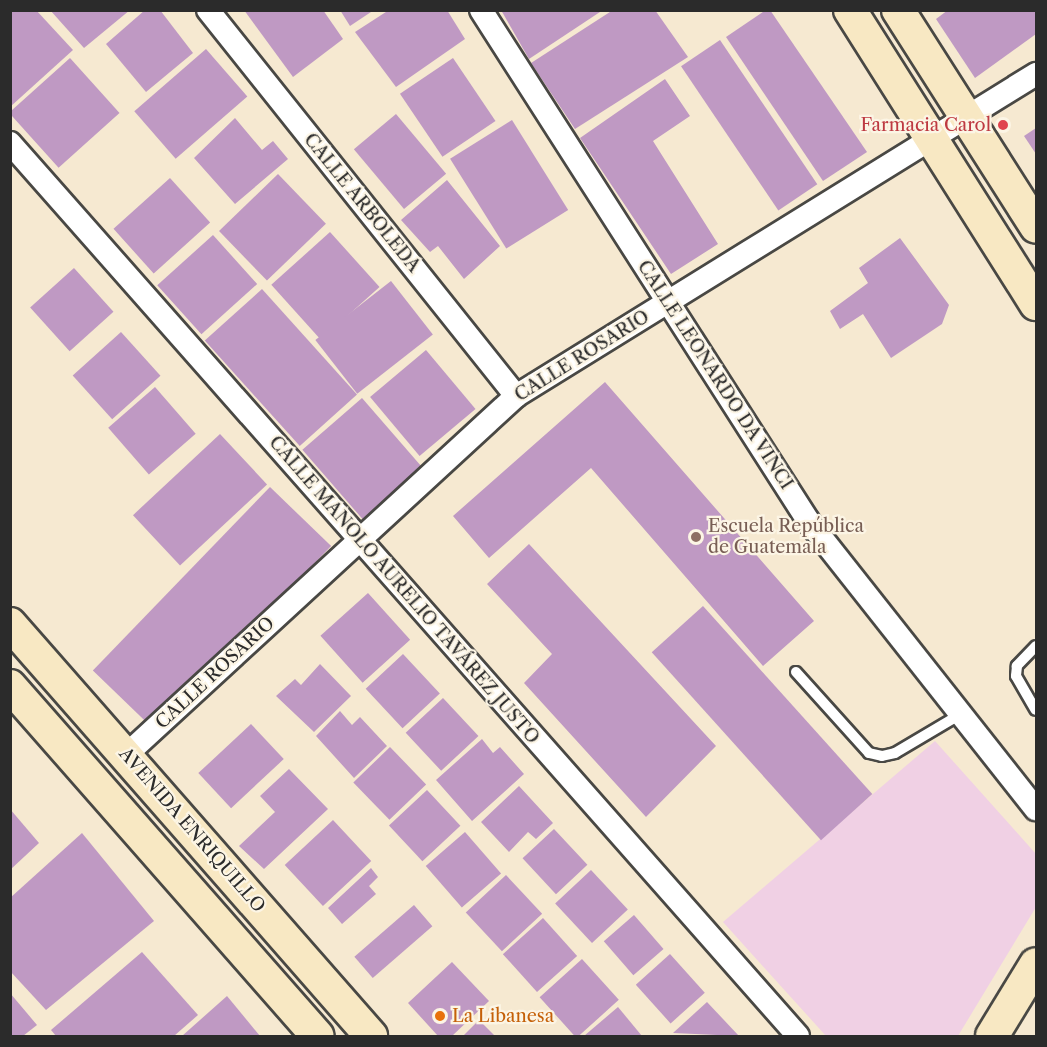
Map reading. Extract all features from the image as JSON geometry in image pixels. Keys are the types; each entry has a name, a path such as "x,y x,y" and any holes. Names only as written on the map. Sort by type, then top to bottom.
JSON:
{"main road":[{"path":"850,10 1036,304"},
{"path":"898,10 1036,227"},
{"name":"AVENIDA ENRIQUILLO","path":"10,624 372,1036"},
{"path":"10,686 318,1036"},
{"path":"992,1036 1036,964"}],"street":[{"name":"CALLE ARBOLEDA","path":"208,10 516,396"},
{"name":"CALLE LEONARDO DA VINCI","path":"481,10 808,522 1036,809"},
{"name":"CALLE ROSARIO","path":"126,755 516,396 1036,74"},
{"name":"CALLE MANOLO AURELIO TAVÁREZ JUSTO","path":"10,143 798,1036"}],"lane":[{"path":"1036,646 1017,666 1016,676 1036,710"},
{"path":"796,672 869,753 882,756 895,753 961,714"}],"shaded area":[{"path":"935,741 1036,854 1036,907 958,1036 826,1036 723,922"}],"building":[{"path":"36,10 73,50 10,107 10,11"},
{"path":"50,10 130,10 84,48"},
{"path":"145,10 160,10 193,53 146,92 106,44"},
{"path":"244,10 323,10 343,39 293,77"},
{"path":"340,10 374,10 350,26"},
{"path":"389,10 447,10 465,39 396,87 355,32"},
{"path":"501,10 603,10 529,59"},
{"path":"613,10 655,10 688,57 575,129 531,63"},
{"path":"766,10 770,10 867,152 823,181 726,37"},
{"path":"948,10 1036,10 1036,34 975,78 936,19"},
{"path":"720,40 817,184 778,211 681,66"},
{"path":"206,49 247,97 176,159 134,111"},
{"path":"70,58 120,113 59,168 10,112"},
{"path":"453,58 495,121 442,157 400,94"},
{"path":"665,79 690,116 653,141 718,244 671,274 580,138"},
{"path":"396,114 446,174 404,209 354,149"},
{"path":"235,118 262,150 273,141 288,159 235,204 194,158"},
{"path":"512,120 568,210 506,249 450,159"},
{"path":"1036,128 1036,154 1024,136"},
{"path":"278,174 326,224 267,281 219,231"},
{"path":"170,178 210,223 154,273 114,229"},
{"path":"447,180 500,246 464,279 438,246 430,252 401,220"},
{"path":"330,232 380,287 321,340 271,285"},
{"path":"213,235 257,284 201,334 157,285"},
{"path":"900,238 949,305 942,324 891,358 863,314 840,329 830,311 868,283 859,268"},
{"path":"74,268 113,312 70,351 30,307"},
{"path":"391,281 433,335 357,394 315,340"},
{"path":"262,289 357,395 300,446 205,341"},
{"path":"121,332 160,376 112,419 73,375"},
{"path":"426,350 475,409 420,456 370,397"},
{"name":"Escuela República de Guatemala","path":"605,382 814,621 763,666 591,468 489,558 453,516"},
{"path":"155,387 196,434 149,474 108,428"},
{"path":"362,398 422,467 363,519 302,450"},
{"path":"220,434 267,484 180,566 133,515"},
{"path":"270,487 331,546 154,729 93,670"},
{"path":"529,544 716,746 646,817 524,683 552,654 487,584"},
{"path":"368,593 410,640 363,683 320,636"},
{"path":"703,606 872,794 821,840 652,652"},
{"path":"403,654 440,693 403,728 366,689"},
{"path":"320,664 351,696 314,732 276,696 295,679 301,685"},
{"path":"443,698 478,736 441,771 406,733"},
{"path":"340,711 352,725 360,717 387,746 354,778 316,736"},
{"path":"251,724 284,759 231,808 198,773"},
{"path":"482,739 493,753 500,747 524,774 472,821 436,780"},
{"path":"390,747 426,784 389,820 353,782"},
{"path":"289,769 328,809 264,869 239,846 275,812 260,796"},
{"path":"519,786 553,823 536,839 528,832 509,852 481,822"},
{"path":"427,790 460,826 422,861 389,825"},
{"path":"10,809 39,843 10,870"},
{"path":"333,820 371,861 323,906 285,865"},
{"path":"554,829 587,865 556,894 523,858"},
{"path":"465,832 501,874 462,908 426,866"},
{"path":"82,833 154,921 46,1010 10,971 10,898"},
{"path":"371,868 378,877 369,886 376,894 342,924 328,908"},
{"path":"591,870 628,909 592,943 555,903"},
{"path":"506,875 542,914 502,951 466,913"},
{"path":"414,905 432,926 373,978 354,957"},
{"path":"634,915 664,949 633,975 604,941"},
{"path":"543,918 577,956 537,992 503,954"},
{"path":"142,952 198,1015 174,1036 56,1036 51,1030"},
{"path":"670,954 705,993 671,1023 636,985"},
{"path":"582,959 619,1000 579,1036 575,1036 540,997"},
{"path":"452,962 489,1001 452,1036 438,1036 408,1003"},
{"path":"10,993 37,1025 23,1036 10,1036"},
{"path":"227,996 260,1036 182,1036"},
{"path":"707,1002 739,1036 673,1033"},
{"path":"618,1007 642,1036 584,1036"},
{"path":"479,1020 495,1036 463,1036"}],"place":[{"name":"Farmacia Carol","path":"1003,125"},
{"name":"Escuela República de Guatemala","path":"696,537"},
{"name":"La Libanesa","path":"440,1016"}]}
